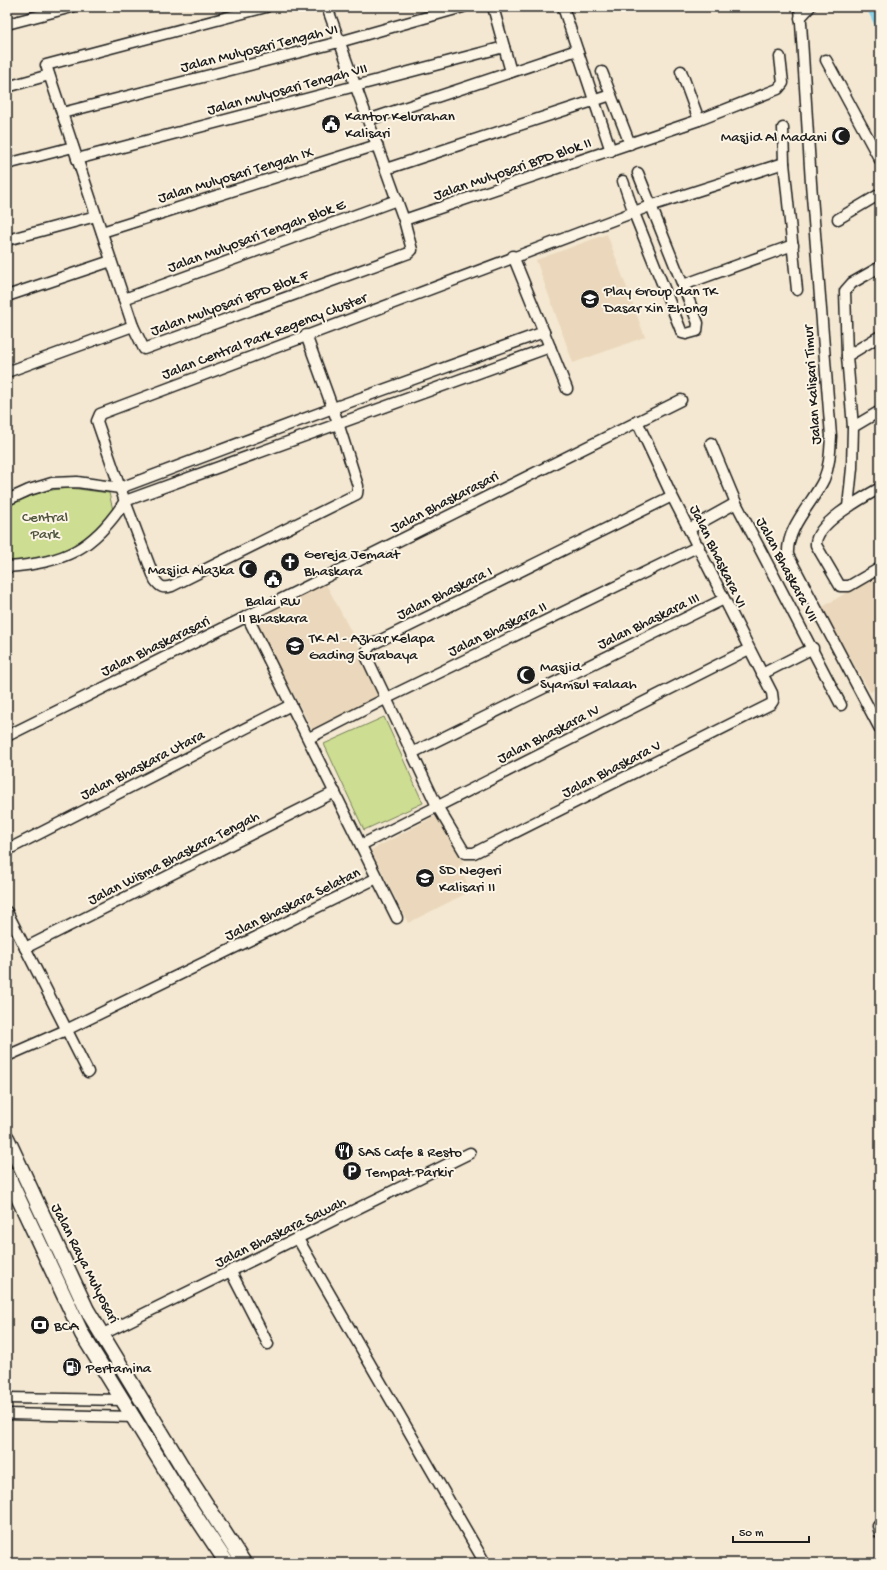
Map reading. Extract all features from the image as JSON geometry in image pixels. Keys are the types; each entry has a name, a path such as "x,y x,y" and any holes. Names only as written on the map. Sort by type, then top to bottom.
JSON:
{"main road":[{"name":"Jalan Raya Mulyosari","path":"7,1139 87,1310 103,1334 186,1473 244,1563"},
{"path":"7,1174 82,1334 135,1417 173,1482 227,1563"},
{"path":"173,1482 186,1473"}],"street":[{"path":"7,24 72,7"},
{"path":"7,86 49,75 46,65 48,64 266,7"},
{"path":"327,7 404,220"},
{"name":"Jalan Mulyosari Tengah VI","path":"62,113 339,42 463,7"},
{"path":"493,7 511,72"},
{"path":"563,7 611,151"},
{"name":"Jalan Kalisari Timur","path":"800,7 810,183 831,436 828,466 824,480 791,538 788,555 880,729"},
{"path":"800,18 810,7"},
{"name":"Jalan Mulyosari Tengah VII","path":"77,159 504,47"},
{"path":"368,120 577,50"},
{"name":"Jalan Mulyosari BPD Blok II","path":"404,220 611,151 778,90 783,85 780,56"},
{"path":"826,60 880,160"},
{"path":"680,71 699,120"},
{"path":"602,72 630,144"},
{"name":"Jalan Mulyosari BPD Blok F","path":"49,75 133,326 142,345 146,348 409,253 412,247 404,220"},
{"path":"386,169 611,95"},
{"path":"783,128 784,163 797,290"},
{"name":"Jalan Mulyosari Tengah IX","path":"102,232 377,145"},
{"path":"7,164 73,147"},
{"name":"Jalan Central Park Regency Cluster","path":"338,423 358,486 356,495 256,543 172,586 163,587 155,580 97,422 100,414 513,256 650,206 784,163"},
{"path":"623,181 634,213 682,333 685,334 697,331 699,327 638,173"},
{"path":"838,219 880,194"},
{"name":"Jalan Mulyosari Tengah Blok E","path":"124,299 397,200"},
{"path":"7,240 96,216"},
{"path":"683,285 793,245"},
{"path":"513,256 567,389"},
{"path":"7,296 111,261"},
{"path":"848,507 852,468 853,427 847,356 845,291 852,283 880,267"},
{"path":"7,372 133,326"},
{"path":"7,500 29,490 52,483 77,482 120,488 333,408 544,332"},
{"path":"306,335 338,423"},
{"path":"847,356 880,336"},
{"path":"7,567 45,562 60,558 78,549 103,531 125,501 550,347"},
{"name":"Jalan Bhaskarasari","path":"7,736 681,400"},
{"path":"853,427 880,411"},
{"name":"Jalan Bhaskara VI","path":"637,421 672,496 699,546 773,697 771,704"},
{"name":"Jalan Bhaskara VII","path":"711,443 736,503 813,648 841,705"},
{"path":"880,488 848,507 817,537 816,545 840,586 849,586 880,568"},
{"name":"Jalan Bhaskara I","path":"464,852 437,806 366,656 367,650 371,645 672,496"},
{"path":"689,528 736,503"},
{"name":"Jalan Bhaskara II","path":"309,738 387,698 699,546"},
{"name":"Jalan Bhaskara III","path":"412,753 724,599"},
{"name":"Jalan Bhaskara Selatan","path":"7,1056 66,1030 377,878 309,738 247,616"},
{"path":"762,674 813,648"},
{"name":"Jalan Bhaskara IV","path":"361,845 749,649"},
{"name":"Jalan Bhaskara V","path":"464,852 468,854 474,853 771,704"},
{"name":"Jalan Bhaskara Utara","path":"7,850 291,705"},
{"name":"Jalan Wisma Bhaskara Tengah","path":"25,948 335,792"},
{"path":"377,878 398,918"},
{"path":"7,912 88,1072"},
{"name":"Jalan Bhaskara Sawah","path":"103,1334 470,1153"},
{"path":"298,1239 485,1563"},
{"path":"231,1272 268,1344"},
{"path":"7,1398 124,1400"},
{"path":"7,1414 135,1417"}],"shaded area":[{"name":"Play Group dan TK Dasar Xin Zhong","path":"607,234 645,337 573,363 536,260"},
{"path":"880,572 880,688 870,692 821,608"},
{"path":"325,582 384,694 313,731 254,619"},
{"name":"SD Negeri Kalisari II","path":"437,815 464,863 459,866 471,891 408,923 371,850"}],"green space":[{"name":"Central Park","path":"70,488 109,493 113,510 101,524 86,537 69,548 52,556 7,564 7,507 37,494"},
{"path":"384,717 423,803 364,830 324,744"}],"waterway":[{"path":"872,7 880,24"}],"place":[{"name":"Kantor Kelurahan Kalisari","path":"331,124"},
{"name":"Masjid Al Madani","path":"841,136"},
{"name":"Play Group dan TK Dasar Xin Zhong","path":"590,299"},
{"name":"Gereja Jemaat Bhaskara","path":"290,562"},
{"name":"Masjid Alazka","path":"248,569"},
{"name":"Balai RW II Bhaskara","path":"273,579"},
{"name":"TK Al - Azhar Kelapa Gading Surabaya","path":"295,646"},
{"name":"Masjid Syamsul Falaah","path":"526,675"},
{"name":"SD Negeri Kalisari II","path":"425,878"},
{"name":"SAS Cafe & Resto","path":"344,1151"},
{"name":"Tempat Parkir","path":"352,1171"},
{"name":"BCA","path":"40,1325"},
{"name":"Pertamina","path":"72,1367"}]}
